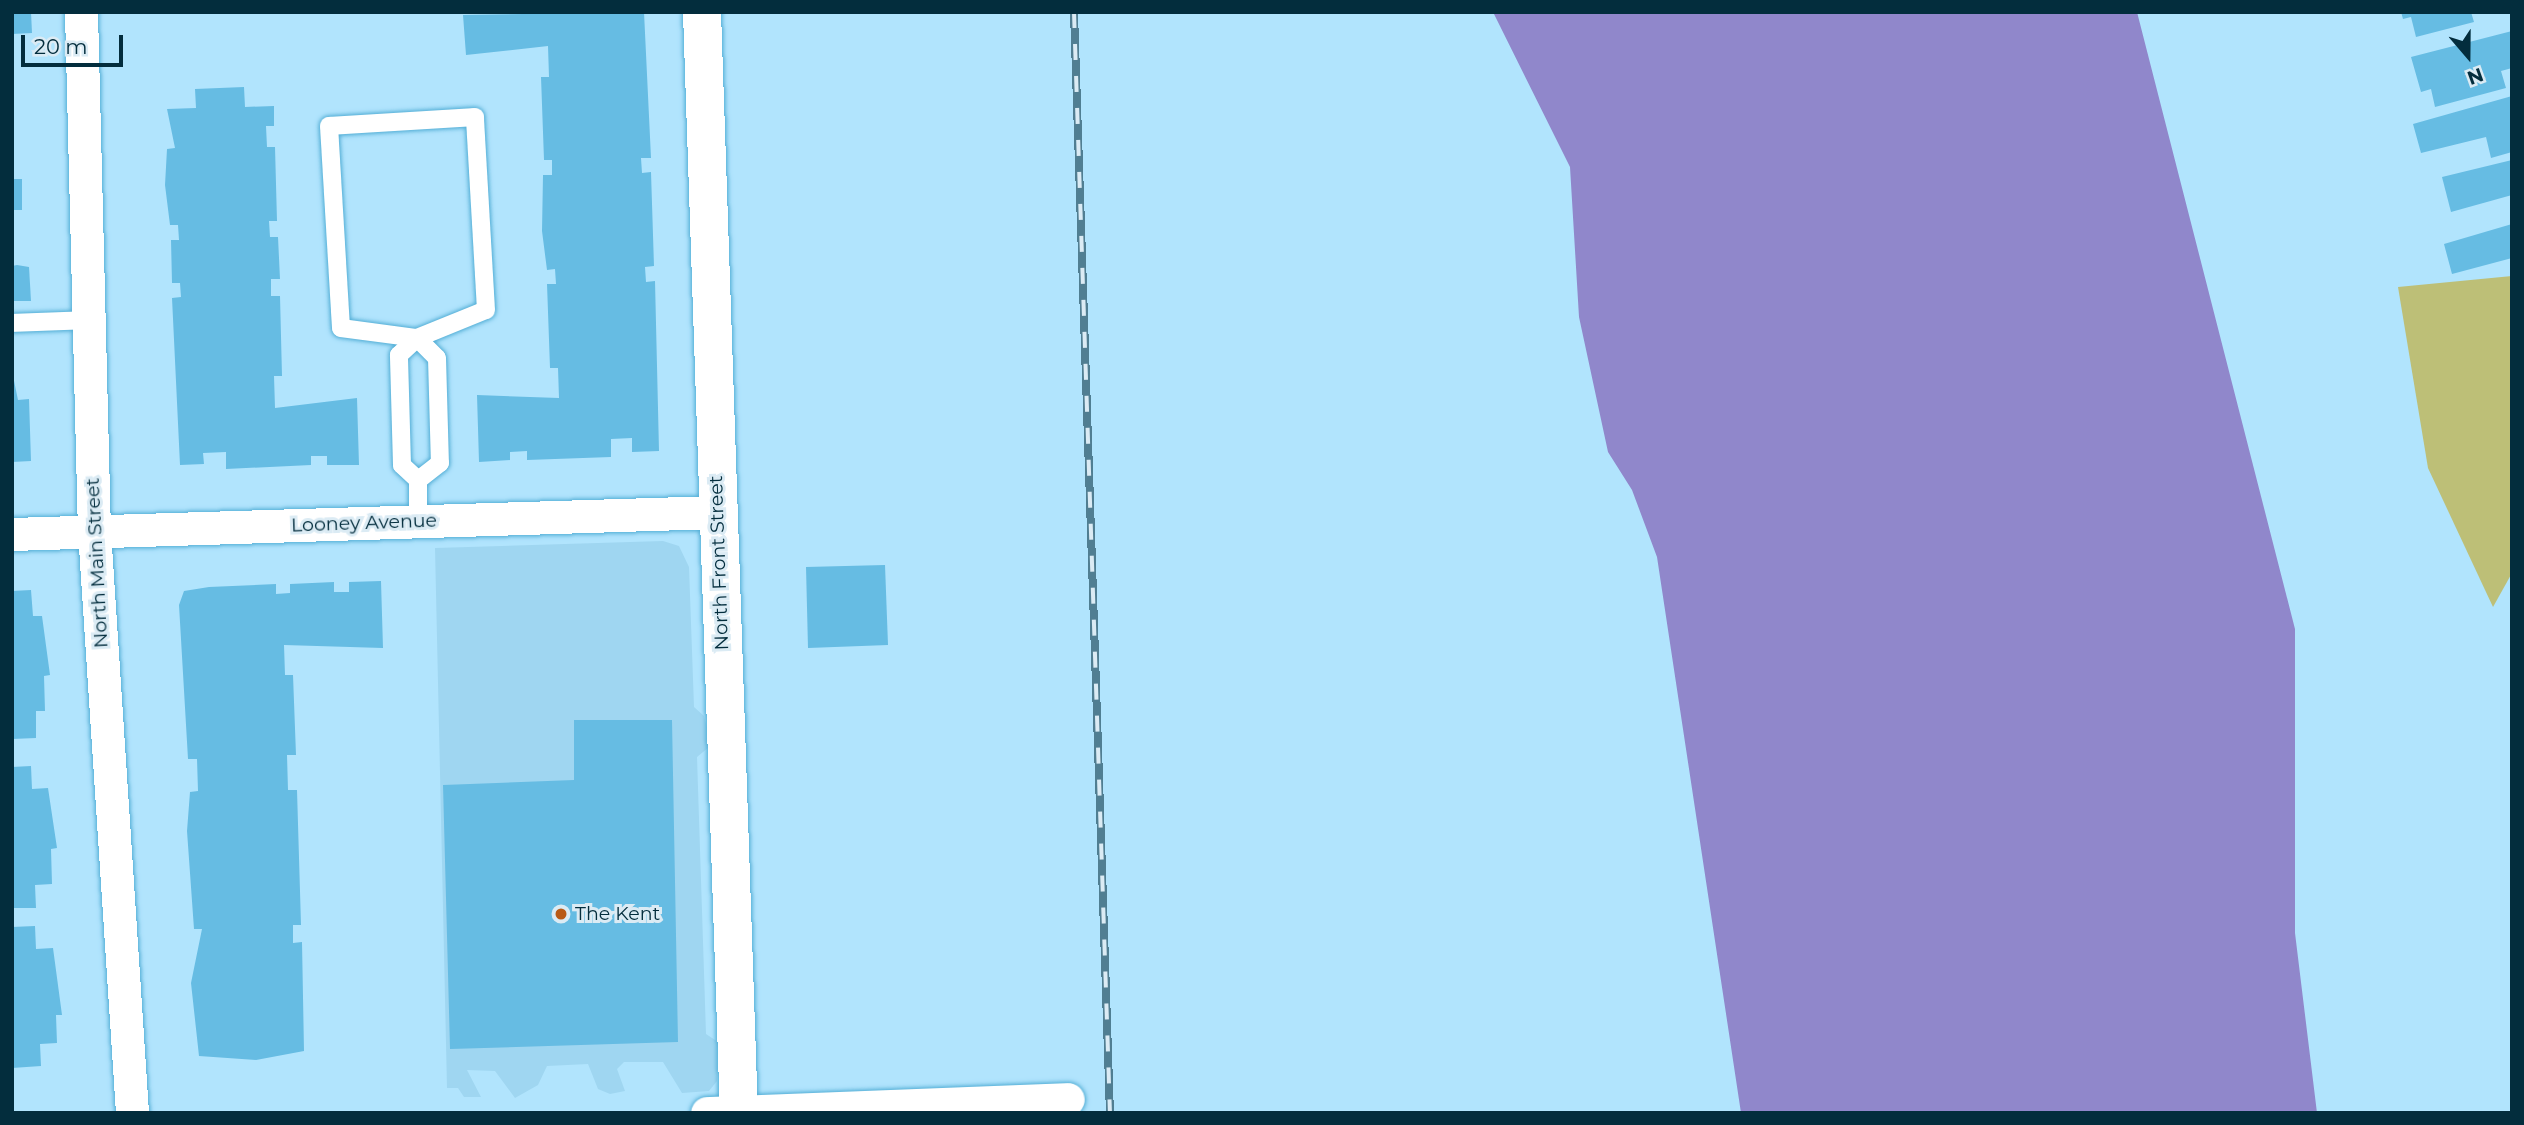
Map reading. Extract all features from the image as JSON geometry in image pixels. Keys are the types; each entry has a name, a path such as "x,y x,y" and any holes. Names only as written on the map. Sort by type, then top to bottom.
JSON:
{"street":[{"name":"North Main Street","path":"81,12 94,531 132,1113"},
{"name":"North Front Street","path":"702,12 739,1113"},
{"name":"Looney Avenue","path":"12,534 717,512"},
{"path":"707,1113 1068,1099"}],"lane":[{"path":"418,480 440,463 437,358 417,338 341,328 329,126 475,117 486,310 417,338 399,355 402,465 418,480 418,522"},
{"path":"12,323 89,320"}],"shaded area":[{"path":"1493,12 2137,12 2295,629 2295,933 2317,1113 1741,1113 1657,557 1632,490 1608,452 1579,317 1570,167"},
{"path":"663,541 679,546 689,567 694,707 704,716 709,735 709,747 697,757 706,1034 718,1042 717,1081 709,1091 682,1093 663,1062 624,1062 617,1069 625,1091 610,1094 598,1089 588,1064 547,1066 538,1085 515,1098 495,1071 467,1070 481,1097 464,1097 458,1088 447,1088 435,548"}],"green space":[{"path":"2512,276 2512,573 2493,607 2428,468 2398,287"}],"building":[{"path":"12,12 31,12 32,33 12,34"},
{"path":"644,12 651,158 641,158 642,173 651,172 654,266 645,267 646,282 655,281 659,451 632,452 632,438 611,439 611,457 527,460 527,451 510,452 510,460 479,462 477,395 559,398 558,368 550,368 547,284 556,284 555,269 547,270 542,231 543,175 552,175 552,160 544,160 541,77 549,77 548,46 466,55 463,15"},
{"path":"2401,12 2471,12 2474,22 2416,37 2411,17 2403,19"},
{"path":"2512,31 2512,68 2501,71 2506,88 2435,107 2431,89 2421,92 2411,57"},
{"path":"244,87 245,107 274,106 274,126 266,126 267,147 275,147 277,221 269,221 270,237 278,237 280,279 271,279 271,296 280,296 282,376 274,376 275,408 357,398 359,465 327,465 327,456 311,456 311,465 226,469 226,452 203,453 204,464 180,465 172,298 181,297 180,283 172,283 171,240 179,240 178,225 170,225 165,185 167,149 175,148 167,109 196,108 195,89"},
{"path":"2512,96 2512,152 2491,158 2486,137 2421,153 2413,124"},
{"path":"2512,160 2512,195 2451,212 2442,177"},
{"path":"12,179 22,179 22,210 12,210"},
{"path":"2512,224 2512,258 2452,274 2444,244"},
{"path":"12,266 29,267 31,301 12,301"},
{"path":"12,371 18,400 29,399 31,461 12,462"},
{"path":"885,565 888,645 808,648 806,567"},
{"path":"381,581 383,648 284,645 285,675 293,675 296,755 287,755 288,790 297,790 301,925 293,925 293,943 302,942 304,1051 256,1060 199,1056 191,983 202,929 194,929 187,831 190,792 198,791 197,759 188,759 179,605 184,591 276,584 276,594 290,593 290,584 334,582 334,592 349,592 349,582"},
{"path":"31,590 33,616 42,616 50,675 44,676 45,711 36,711 36,738 12,739 12,591"},
{"name":"The Kent","path":"574,720 672,720 678,1042 450,1049 443,785 574,780"},
{"path":"31,766 32,789 48,788 57,848 51,849 52,884 35,885 36,908 12,908 12,767"},
{"path":"35,926 36,949 53,948 62,1015 56,1015 57,1043 40,1044 41,1066 12,1068 12,927"}],"railway":[{"path":"1074,12 1110,1113"}],"place":[{"name":"The Kent","path":"561,914"}]}
